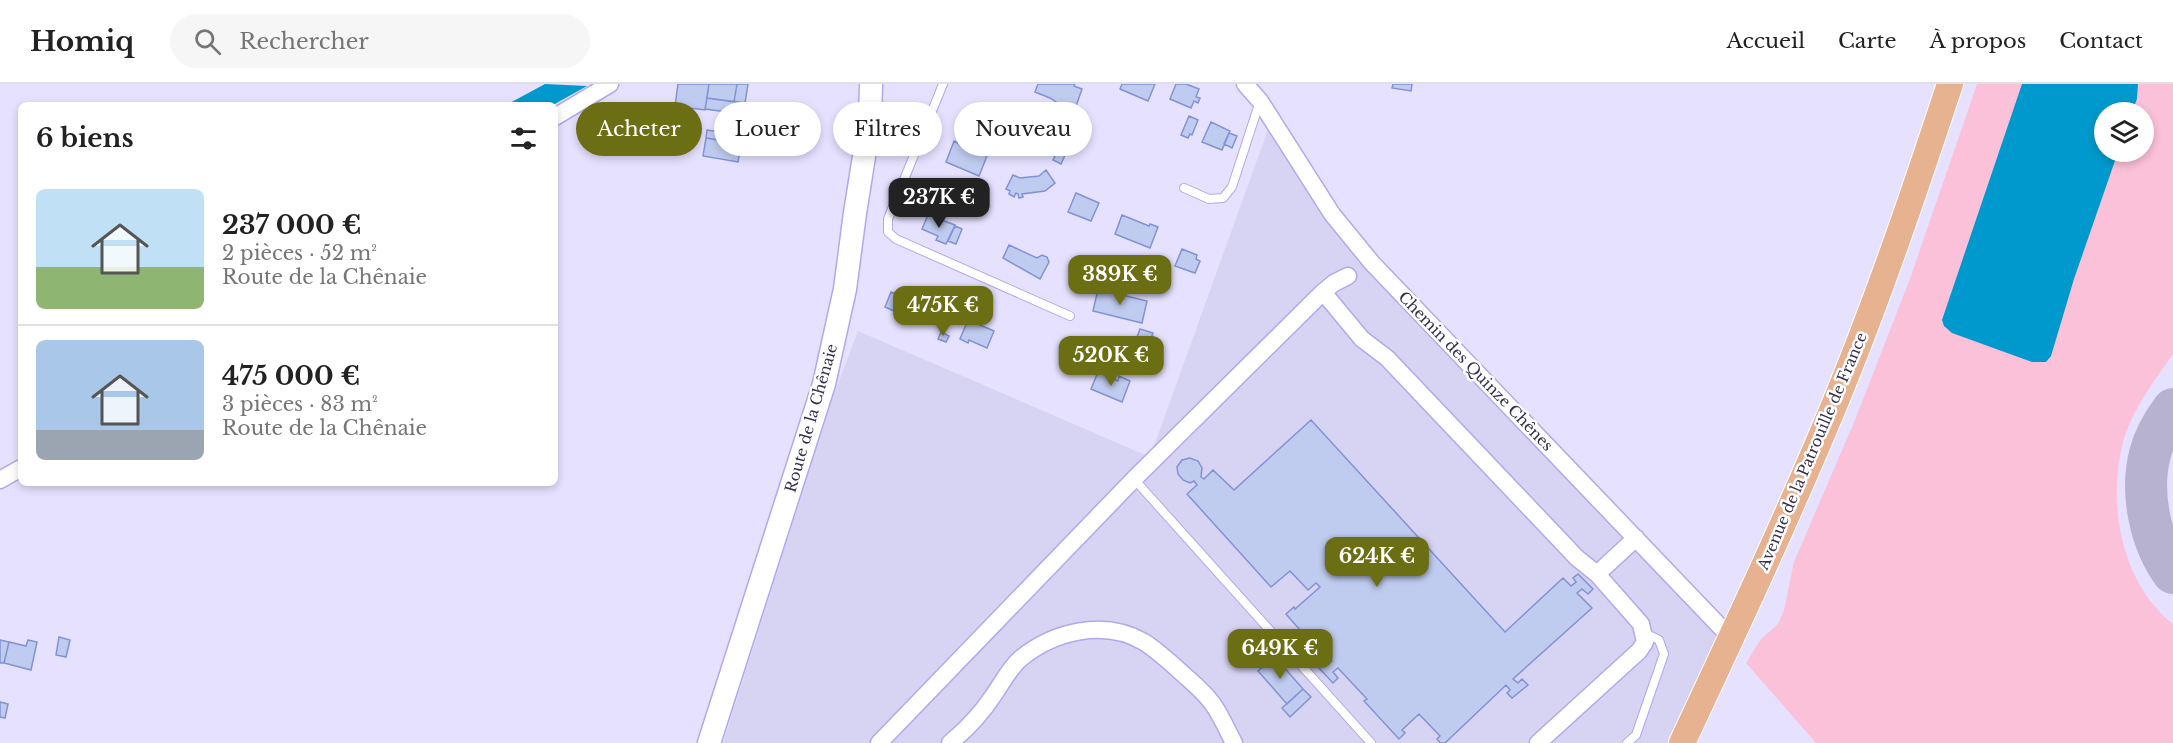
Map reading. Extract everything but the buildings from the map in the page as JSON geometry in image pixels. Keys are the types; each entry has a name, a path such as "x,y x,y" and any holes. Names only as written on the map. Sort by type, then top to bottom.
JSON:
{"main road":[{"name":"Avenue de la Patrouille de France","path":"1682,743 1834,407 1906,218 1950,84"}],"street":[{"path":"558,115 610,84"},
{"name":"Route de la Chênaie","path":"709,743 824,384 845,289 870,119 871,84"},
{"name":"Chemin des Quinze Chênes","path":"1245,84 1260,101 1332,214 1372,263 1731,638"},
{"path":"879,743 1134,479 1323,292 1348,276"},
{"path":"1323,292 1362,339 1388,358 1577,558 1597,574 1641,624 1645,642 1639,651 1538,743"},
{"path":"0,480 18,470"},
{"path":"1597,574 1636,538"},
{"path":"950,743 981,713 1019,660 1055,638 1095,630 1118,632 1143,642 1168,660 1212,702 1234,743"}],"lane":[{"path":"943,84 888,219 888,232 896,239 1070,316"},
{"path":"1184,188 1209,199 1223,198 1232,188 1260,101"},
{"path":"1134,479 1371,743"},
{"path":"1626,743 1636,735 1664,654 1659,640 1643,632"}],"shaded area":[{"path":"1977,84 2173,84 2173,354 2144,396 2127,430 2118,466 2117,490 2122,541 2130,564 2141,587 2155,607 2173,624 2173,743 1816,743 1746,663 1761,639 1778,624 1784,610 1794,562 1855,420 1911,276"},
{"path":"1269,127 1406,310 1721,640 1669,743 723,743 830,405 858,331 1150,457"}],"water":[{"path":"545,84 587,86 558,102 512,102"},
{"path":"2022,84 2138,84 2136,102 2094,102 2094,162 2115,162 2074,279 2051,356 2046,362 2032,362 1952,333 1944,326 1942,320"}],"taxiway":[{"path":"2173,409 2152,448 2146,485 2153,532 2173,573"}]}
